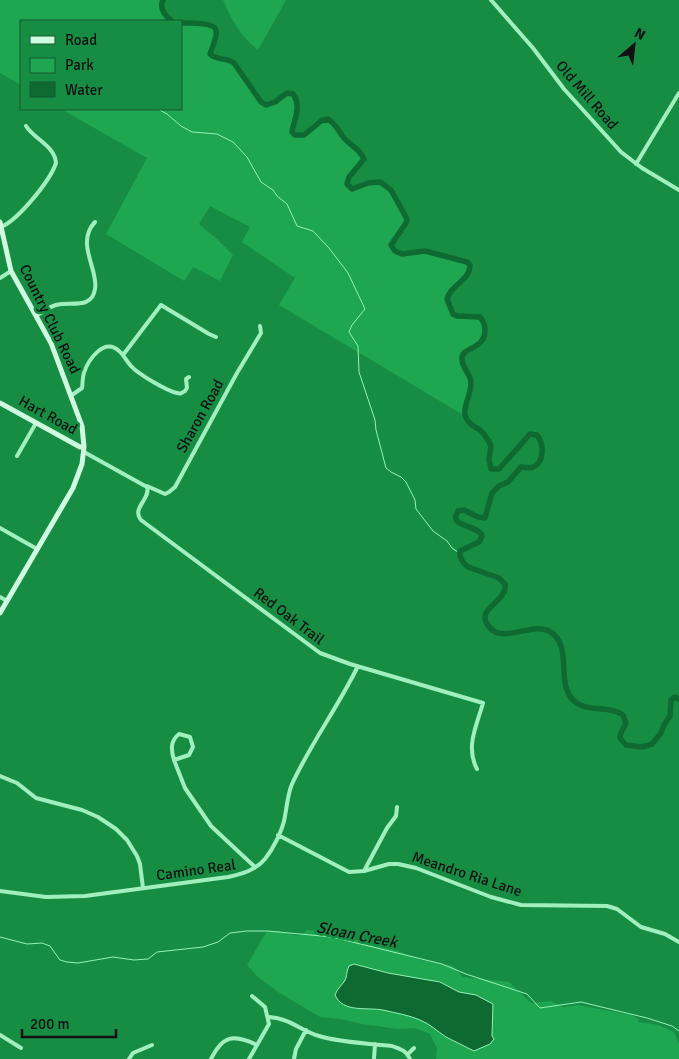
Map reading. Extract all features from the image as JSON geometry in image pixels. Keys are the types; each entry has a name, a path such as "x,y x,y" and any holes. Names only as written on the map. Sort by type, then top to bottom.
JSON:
{"main road":[{"name":"Country Club Road","path":"0,224 11,271 51,343 72,395 82,426 84,450 82,464 73,488 0,614"},
{"name":"Hart Road","path":"0,403 84,450"}],"street":[{"name":"Old Mill Road","path":"491,0 533,48 572,98 622,152 636,164 679,190"},
{"path":"636,164 679,93"},
{"path":"0,224 10,223 20,214 37,193 56,163 52,152 26,126"},
{"path":"36,316 55,305 82,304 94,294 95,283 88,246 90,230 95,222"},
{"path":"1,276 11,271"},
{"path":"123,356 161,305 216,337"},
{"name":"Sharon Road","path":"145,485 163,494 174,489 235,375 259,338 262,330 260,326"},
{"path":"72,395 82,388 84,372 98,350 110,347 118,350 138,373 177,393 185,391 186,379 189,377"},
{"path":"17,456 36,423"},
{"path":"84,450 145,485"},
{"name":"Red Oak Trail","path":"145,485 149,492 138,511 138,516 141,520 318,652 330,658 483,703 471,745 472,756 477,768"},
{"path":"0,528 37,549"},
{"path":"0,597 7,601"},
{"name":"Camino Real","path":"0,891 46,897 95,895 246,873 266,858 283,824 291,786 304,759 350,683 358,666"},
{"path":"174,760 186,756 192,751 193,744 190,737 182,734 176,735 171,748 174,760 185,788 211,826 255,867"},
{"path":"0,776 17,783 36,798 82,810 116,829 127,840 137,856 143,888"},
{"path":"364,871 387,828 396,816 397,807"},
{"name":"Meandro Ria Lane","path":"278,835 347,871 364,871 389,864 409,866 491,897 521,905 607,906 617,909 641,927 665,934 679,942"},
{"path":"249,1059 269,1024 269,1017 265,1007 252,996"},
{"path":"269,1017 292,1022 320,1036 392,1046 402,1049 408,1054 410,1059"},
{"path":"294,1059 296,1049 306,1030"},
{"path":"0,1035 21,1048"},
{"path":"211,1059 222,1042 230,1038 238,1038 256,1045"},
{"path":"374,1059 375,1044"},
{"path":"129,1059 133,1053 152,1045"},
{"path":"408,1054 414,1048"}],"green space":[{"path":"0,0 163,0 163,12 171,20 20,20 20,84 0,73"},
{"path":"223,0 286,0 258,50 237,27"},
{"path":"182,23 204,24 216,29 210,54 235,64 261,101 266,105 275,103 287,93 293,95 296,104 292,132 294,135 305,136 316,126 328,120 344,139 360,153 363,159 348,177 347,184 352,189 368,184 380,183 390,191 406,219 390,245 396,251 402,254 425,251 468,263 470,267 468,272 452,290 447,299 449,306 455,314 458,316 479,317 485,329 483,339 463,352 463,365 470,379 464,412 465,416 279,305 295,278 242,242 250,227 210,206 199,224 233,255 220,281 193,267 184,281 106,234 147,158 63,110 182,110"},
{"path":"306,930 346,933 361,943 389,947 421,960 453,966 463,977 509,982 531,1003 551,1001 563,1007 578,1005 631,1015 639,1019 638,1022 659,1025 674,1032 679,1044 679,1059 436,1059 437,1048 430,1034 415,1028 398,1029 320,1017 278,992 257,976 247,965 267,931 296,935 304,933"}],"water":[{"path":"354,964 388,973 440,982 459,992 476,995 493,1004 492,1036 494,1039 490,1044 474,1051 446,1037 416,1018 383,1010 343,1005 335,995 345,980 349,966"}],"waterway":[{"path":"163,0 163,12 171,20"},
{"path":"182,23 214,27 216,35 210,54 216,58 234,63 261,102 266,105 275,102 287,93 293,94 297,103 297,113 292,132 295,135 304,135 321,121 328,119 333,123 364,159 349,177 347,184 352,189 368,183 380,182 391,190 407,219 391,245 395,251 402,254 425,251 467,262 470,265 467,275 452,290 447,299 453,314 457,316 480,317 485,327 484,337 481,342 465,352 462,358 471,383 465,410 466,417 474,427 483,433 491,446 489,459 491,469 499,469 530,434 537,435 542,448 540,461 537,465 530,468 521,467 508,482 499,486 492,493 485,518 478,517 464,510 458,511 456,516 460,523 475,529 482,536 479,542 460,551 463,562 468,567 499,578 505,584 505,590 502,595 486,612 486,622 491,629 498,633 506,634 542,629 549,631 556,637 561,645 563,654 565,683 573,700 585,707 610,710 623,715 626,723 620,738 626,745 642,747 652,744 661,733 670,716 671,700 675,697 679,699"},
{"path":"160,110 192,132 217,134 233,142 247,157 261,182 273,190 287,204 297,226 313,231 348,273 365,309 352,325 349,332 358,346 359,372 375,420 386,468 406,482 415,500 416,509 433,531 459,553"},
{"name":"Sloan Creek","path":"0,937 27,944 42,943 50,946 60,960 78,963 113,957 134,960 148,959 157,952 203,947 218,942 230,933 247,931 332,937 442,964 527,994 540,1008 581,1002 647,1018 672,1026 679,1031"}]}
